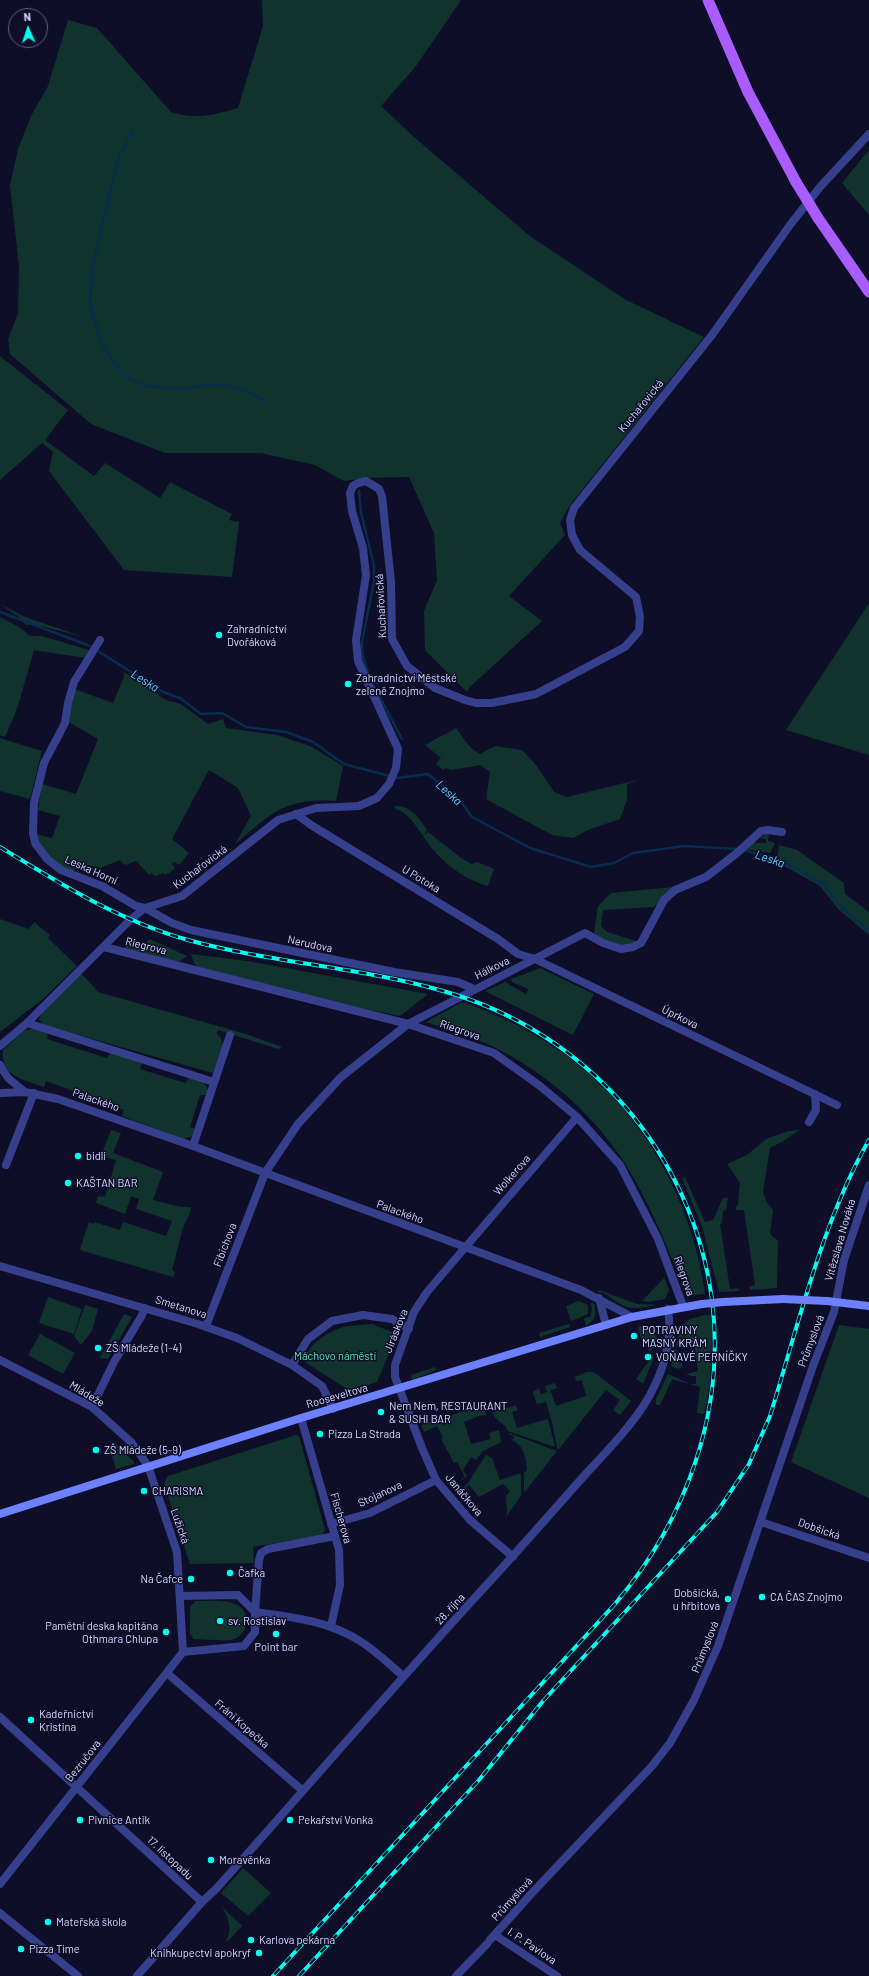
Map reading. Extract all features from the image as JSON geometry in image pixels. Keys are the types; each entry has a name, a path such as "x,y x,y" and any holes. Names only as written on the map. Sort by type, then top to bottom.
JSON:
{"main road":[{"path":"708,0 748,92 796,182 818,218 869,292"},
{"name":"Rooseveltova","path":"0,1514 301,1418 632,1317 683,1306 783,1299 827,1301 869,1306"}],"street":[{"name":"Kuchařovická","path":"0,1047 130,920 145,908 182,896 278,820 316,808 359,806 377,798 389,784 396,768 398,749 358,661 356,640 366,575 363,548 350,502 350,493 353,486 358,483 366,482 379,489 391,582 392,639 407,666 435,688 464,700 476,703 501,702 536,694 625,647 639,631 640,617 636,597 580,550 572,535 570,520 574,508 712,335 790,225 820,187 869,134"},
{"name":"Leska Horní","path":"97,645 74,682 68,703 65,722 44,763 34,803 33,833 35,843 40,850 61,870 102,886 136,906 145,908"},
{"name":"U Potoka","path":"296,814 311,826 498,939 518,954 535,959"},
{"name":"Hálkova","path":"265,1173 298,1124 341,1077 408,1024 585,933 603,943 621,949 633,947 641,943 664,900 674,890 706,877 737,854 761,831 768,830 782,832"},
{"name":"Nerudova","path":"145,908 191,930 394,972 458,982 474,989"},
{"name":"Riegrova","path":"104,947 408,1024 494,1053 540,1086 577,1117 620,1165 658,1239 683,1306"},
{"name":"Úprkova","path":"535,959 837,1105"},
{"path":"27,1022 214,1082"},
{"path":"193,1146 230,1035"},
{"path":"0,1066 8,1078 25,1092"},
{"name":"Palackého","path":"0,1093 25,1092 58,1099 193,1146 581,1290 599,1298 632,1317"},
{"path":"6,1165 34,1093"},
{"path":"809,1122 816,1110 815,1094"},
{"name":"Wolkerova","path":"464,1247 577,1117"},
{"name":"Fibichova","path":"206,1326 265,1173"},
{"name":"Vítězslava Nováka","path":"836,1302 844,1260 869,1185"},
{"name":"Jiráskova","path":"400,1389 394,1371 414,1312 427,1292 464,1247"},
{"name":"Smetanova","path":"0,1266 206,1326 254,1346 292,1365 322,1386 333,1409"},
{"path":"599,1298 606,1325"},
{"name":"Průmyslová","path":"456,1976 652,1766 670,1743 694,1700 718,1646 836,1302"},
{"path":"92,1407 114,1362 142,1317 145,1308"},
{"name":"28. října","path":"136,1976 202,1902 216,1889 403,1676 513,1557 627,1427 643,1406 654,1388 667,1350 670,1332 668,1309"},
{"path":"292,1365 308,1339 332,1321 363,1315 392,1319 409,1329"},
{"name":"Mládeže","path":"0,1360 92,1407 132,1443 148,1466"},
{"name":"Janáčkova","path":"400,1389 422,1448 436,1480 470,1520 513,1557"},
{"name":"Fischerova","path":"301,1418 339,1550 340,1585 331,1626"},
{"name":"Lužická","path":"148,1466 177,1552 183,1652"},
{"name":"Stojanova","path":"332,1524 370,1513 436,1480"},
{"name":"Dobšická","path":"761,1522 869,1558"},
{"path":"183,1652 244,1646 255,1632 255,1612 259,1560 261,1553 268,1549 334,1536"},
{"path":"180,1596 238,1595 255,1612 304,1619 331,1626 363,1643 403,1676"},
{"name":"Bezručova","path":"0,1884 183,1652"},
{"name":"Fráni Kopečka","path":"167,1673 303,1791"},
{"name":"17. listopadu","path":"0,1717 202,1902"},
{"path":"0,1913 78,1976"},
{"name":"I. P. Pavlova","path":"491,1940 557,1976"}],"green space":[{"path":"262,0 461,0 416,66 381,106 414,137 531,237 626,300 704,337 570,505 560,523 565,535 509,596 542,621 470,687 467,692 425,650 424,611 437,580 434,533 409,477 364,478 344,481 315,465 261,453 165,453 91,424 10,354 8,339 18,314 19,266 10,185 18,149 31,116 48,86 68,20 97,28 171,112 188,116 204,116 238,108 263,26"},
{"path":"869,150 869,215 842,183"},
{"path":"0,356 68,410 45,440 94,476 105,463 160,498 170,482 232,514 229,520 239,522 232,577 124,570 49,471 53,452 42,443 0,480"},
{"path":"869,603 869,755 786,730"},
{"path":"0,604 25,617 84,637 33,624 26,625 19,617"},
{"path":"0,617 19,627 30,636 42,636 92,651 86,658 34,650 17,709 5,737 0,735"},
{"path":"124,672 166,700 181,704 208,724 223,719 226,728 277,735 310,746 343,766 336,801 319,800 304,802 280,809 235,844 251,816 238,788 209,770 172,839 189,853 179,865 174,862 172,864 175,868 169,873 155,876 152,873 149,875 136,861 125,865 120,860 100,868 88,865 72,871 46,858 34,834 52,838 60,816 38,810 42,784 76,794 98,739 67,721 74,689 113,703 124,677"},
{"path":"456,728 470,747 480,754 495,746 522,750 536,765 554,792 567,797 641,779 627,784 627,800 620,819 590,829 573,838 552,835 486,799 490,772 481,765 451,770 445,768 444,770 436,764 441,758 425,745"},
{"path":"0,738 42,751 30,799 0,791"},
{"path":"395,806 401,806 414,813 427,830 424,835 428,832 461,858 472,864 477,862 494,869 488,886 466,877 447,864 431,847 412,821 401,811 394,808"},
{"path":"769,832 768,841 775,843 770,853 745,849 753,843 766,843 766,839 760,838"},
{"path":"779,845 797,850 844,883 845,894 869,912 869,935 838,909 820,886 777,862"},
{"path":"674,887 654,907 603,910 601,926 607,932 636,941 634,944 618,945 594,933 598,906 611,893"},
{"path":"0,919 29,929 34,922 50,935 48,938 77,966 43,999 0,1032"},
{"path":"134,939 143,944 150,939 187,956 177,963 123,949"},
{"path":"191,954 247,961 428,994 400,1016 200,969 194,963"},
{"path":"540,968 594,994 573,1035 485,991 505,982 526,994 528,989 512,982 511,979"},
{"path":"81,973 98,992 246,1034 282,1047 278,1049 218,1030 217,1034 221,1038 223,1047 213,1073 43,1025 39,1019 41,1014"},
{"path":"462,1002 499,1016 534,1034 582,1068 618,1102 637,1126 669,1178 682,1207 692,1235 700,1265 705,1294 691,1295 686,1292 654,1217 639,1187 618,1153 588,1116 553,1084 513,1057 476,1039 426,1022"},
{"path":"34,1028 48,1033 47,1039 107,1058 110,1052 142,1062 140,1069 185,1083 189,1078 204,1083 208,1090 207,1095 200,1095 190,1127 195,1129 193,1136 183,1139 122,1116 124,1110 46,1081 44,1087 15,1076 5,1066 3,1050 24,1031"},
{"path":"111,1130 121,1133 113,1153 163,1172 153,1200 181,1207 191,1207 190,1213 183,1227 172,1270 175,1272 173,1277 80,1249 89,1222 93,1224 94,1222 120,1230 123,1222 166,1236 172,1221 136,1209 139,1199 131,1196 125,1214 96,1203 98,1196 105,1197 116,1160 101,1156"},
{"path":"799,1130 770,1148 763,1192 767,1203 773,1210 770,1234 778,1241 777,1288 751,1290 749,1287 755,1285 744,1210 736,1210 738,1205 740,1183 727,1164 747,1155 766,1139 789,1131"},
{"path":"685,1177 705,1222 713,1220 723,1198 728,1198 726,1210 723,1211 722,1223 720,1224 730,1289 739,1288 739,1291 719,1292 702,1227 682,1178"},
{"path":"664,1278 669,1290 665,1299 648,1302 642,1301"},
{"path":"599,1290 637,1304 657,1305 638,1308 625,1306 607,1295 597,1292"},
{"path":"48,1297 82,1309 74,1334 39,1323"},
{"path":"579,1301 588,1305 588,1314 571,1321 566,1306"},
{"path":"593,1302 596,1312 595,1316 586,1326 584,1319 591,1316 592,1307 590,1304"},
{"path":"85,1305 98,1309 92,1331 81,1345 74,1336"},
{"path":"124,1314 132,1317 109,1357 107,1359 100,1358"},
{"path":"705,1315 712,1315 710,1377 704,1414 697,1413 700,1387 672,1379 660,1405 656,1405 656,1399 668,1374 690,1384 696,1384 696,1376 686,1374 698,1371 694,1345 676,1346 682,1325 690,1319"},
{"name":"Máchovo náměstí","path":"372,1324 397,1334 377,1382 350,1391 305,1362 306,1356 313,1345 331,1332 343,1327"},
{"path":"569,1324 570,1327 540,1337 539,1333"},
{"path":"839,1325 869,1329 869,1498 791,1462"},
{"path":"641,1326 651,1329 655,1334 657,1344 650,1352 642,1340 637,1327"},
{"path":"40,1334 75,1353 63,1374 28,1355"},
{"path":"676,1347 677,1363 682,1363 682,1366 678,1369 671,1366"},
{"path":"651,1358 653,1360 643,1384 636,1379"},
{"path":"435,1367 436,1370 412,1380 411,1375"},
{"path":"587,1372 594,1372 631,1401 620,1415 613,1410 620,1400 606,1390 559,1449 557,1448 553,1426 546,1402 537,1404 533,1392 539,1388 541,1394 547,1392 545,1386 555,1383 557,1388 550,1390 556,1406 586,1396 582,1380 576,1381 575,1377"},
{"path":"516,1405 518,1410 512,1412 517,1428 548,1419 555,1447 508,1431 492,1412"},
{"path":"483,1409 487,1415 479,1416 464,1422 471,1444 491,1439 489,1433 499,1430 501,1442 483,1451 476,1460 471,1457 463,1470 467,1476 462,1480 461,1479 465,1477 457,1462 454,1463 441,1439 443,1437 437,1426 424,1432 421,1425 468,1410"},
{"path":"509,1433 557,1451 524,1493 524,1472 527,1471 524,1453 516,1442 511,1440 514,1439 513,1435 509,1435"},
{"path":"296,1435 299,1436 325,1530 322,1535 253,1547 254,1563 190,1564 164,1483 168,1476"},
{"path":"113,1441 134,1462 134,1464 116,1469 109,1446"},
{"path":"486,1455 492,1458 500,1480 521,1473 521,1496 505,1518 507,1513 506,1496 510,1491 503,1484 479,1497 469,1485 459,1493 458,1492 468,1483"},
{"path":"196,1601 221,1601 230,1602 237,1605 243,1609 246,1616 246,1625 243,1632 238,1637 230,1640 194,1639 190,1634 190,1607"},
{"path":"243,1868 271,1893 248,1916 221,1893"},
{"path":"222,1907 242,1926 228,1941 226,1941 229,1932 229,1924"}],"waterway":[{"path":"132,131 119,156 93,262 90,305 101,342 113,362 127,377 145,386 179,389 218,384 241,389 266,401"},
{"path":"359,491 361,513 374,565 374,582 362,642 362,654 369,676"},
{"name":"Leska","path":"0,612 90,646 163,692 180,698 201,714 222,713 246,727 286,732 313,742 344,764 397,778 428,774 460,800 472,817 530,848 591,867 614,863 633,853 684,846 738,849"},
{"path":"373,684 402,739"},
{"name":"Leska","path":"743,850 778,859 822,883 841,907 869,931"}],"railway":[{"path":"0,847 68,888 114,912 163,932 220,948 380,976 443,991 495,1010 543,1035 586,1068 624,1105 656,1148 682,1195 701,1246 712,1300 715,1341 713,1383 706,1423 695,1462 681,1500 662,1537 640,1571 615,1604 273,1976"},
{"path":"299,1976 479,1780 543,1701 717,1512 749,1464 770,1416 812,1275 824,1240 852,1172 869,1140"}],"place":[{"name":"Zahradnictví Dvořáková","path":"219,635"},
{"name":"Zahradnictví Městské zeleně Znojmo","path":"348,684"},
{"name":"bidli","path":"78,1156"},
{"name":"KAŠTAN BAR","path":"68,1183"},
{"name":"POTRAVINY MASNÝ KRÁM","path":"634,1336"},
{"name":"ZŠ Mládeže (1-4)","path":"98,1348"},
{"name":"VOŇAVÉ PERNÍČKY","path":"648,1357"},
{"name":"Nem Nem, RESTAURANT & SUSHI BAR","path":"381,1412"},
{"name":"Pizza La Strada","path":"320,1434"},
{"name":"ZŠ Mládeže (5-9)","path":"96,1450"},
{"name":"CHARISMA","path":"144,1491"},
{"name":"Čafka","path":"230,1573"},
{"name":"Na Čafce","path":"191,1579"},
{"name":"CA ČAS Znojmo","path":"762,1597"},
{"name":"Dobšická, u hřbitova","path":"728,1599"},
{"name":"sv. Rostislav","path":"220,1621"},
{"name":"Pamětní deska kapitána Othmara Chlupa","path":"166,1632"},
{"name":"Point bar","path":"276,1634"},
{"name":"Kadeřnictví Kristina","path":"31,1720"},
{"name":"Pivnice Antik","path":"80,1820"},
{"name":"Pekařství Vonka","path":"290,1820"},
{"name":"Moravěnka","path":"211,1860"},
{"name":"Mateřská škola","path":"48,1922"},
{"name":"Karlova pekárna","path":"251,1940"},
{"name":"Pizza Time","path":"21,1949"},
{"name":"Knihkupectvi apokryf","path":"259,1953"}]}
